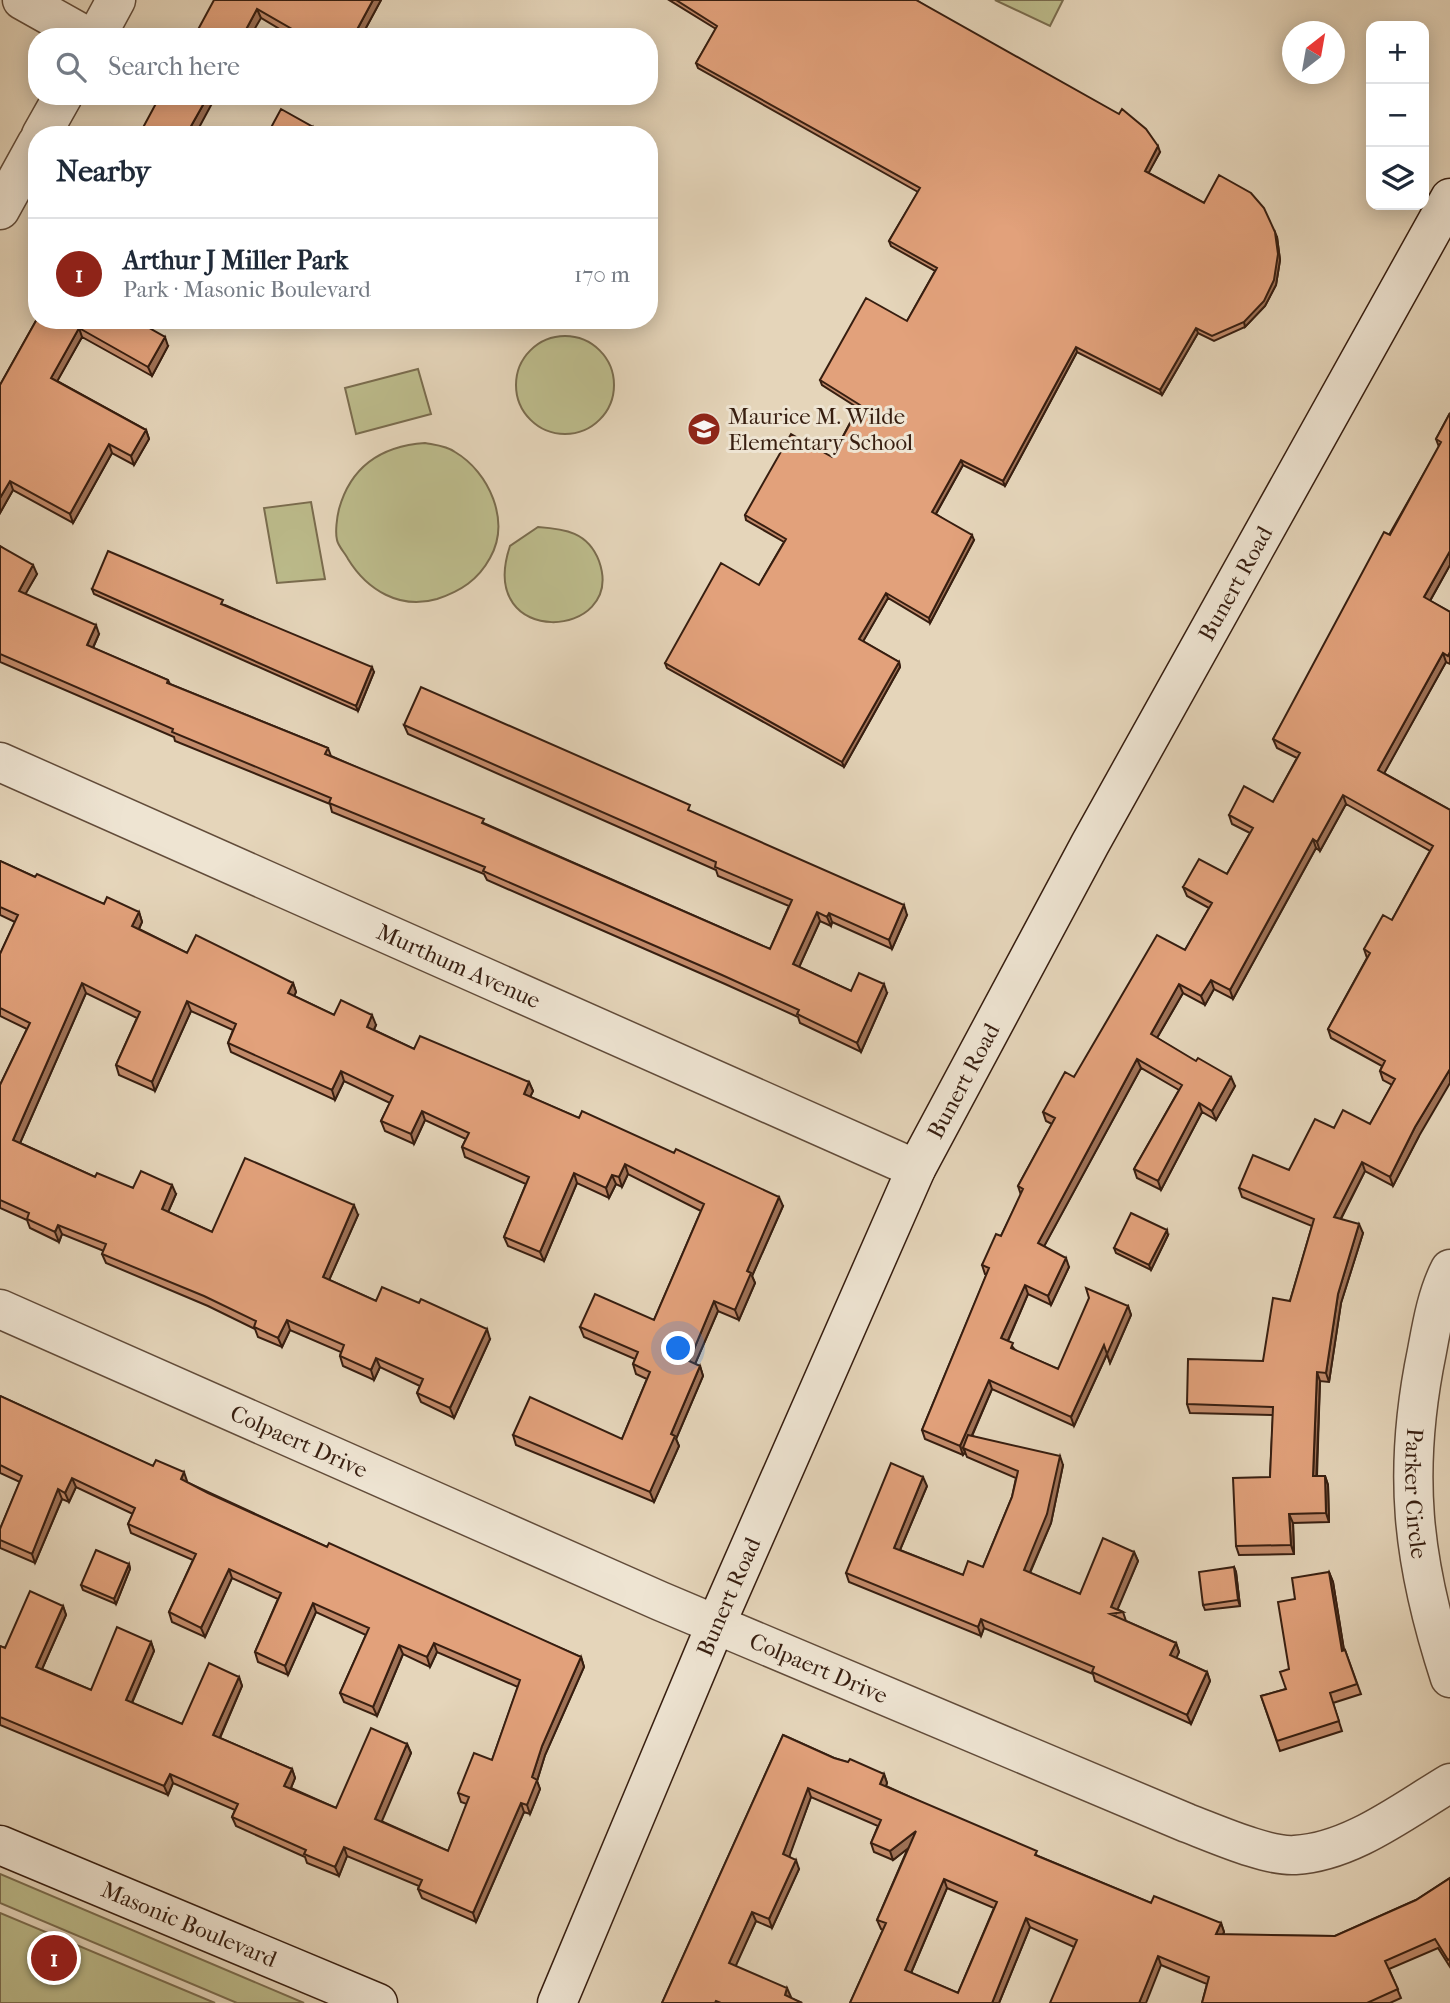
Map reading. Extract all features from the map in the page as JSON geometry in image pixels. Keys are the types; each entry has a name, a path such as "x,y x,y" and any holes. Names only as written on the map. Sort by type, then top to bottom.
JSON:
{"street":[{"path":"22,0 72,28"},
{"path":"101,28 116,0"},
{"path":"46,126 58,105"},
{"path":"0,210 28,159"},
{"name":"Bunert Road","path":"557,2003 716,1624 916,1170 1090,844 1450,198"},
{"name":"Murthum Avenue","path":"0,762 916,1170"},
{"name":"Parker Circle","path":"1450,1269 1442,1284 1421,1381 1412,1473 1416,1550 1432,1622 1450,1678"},
{"name":"Colpaert Drive","path":"0,1309 716,1624 1187,1824 1248,1846 1293,1856 1332,1848 1366,1832 1450,1783"},
{"name":"Masonic Boulevard","path":"0,1845 379,2003"}],"shaded area":[{"path":"995,0 1063,0 1050,26"},
{"path":"565,336 592,344 606,358 614,385 606,412 592,426 565,434 538,426 524,412 516,385 524,358 538,344"},
{"path":"418,369 431,414 356,434 345,388"},
{"path":"425,443 452,450 478,472 493,499 498,529 490,558 474,579 437,599 410,602 386,595 365,580 339,545 336,524 344,494 360,470 382,454"},
{"path":"311,502 325,579 277,583 264,508"},
{"path":"538,527 566,531 582,538 599,561 602,587 592,607 574,618 552,622 530,617 513,603 505,580 510,546"},
{"path":"0,1874 304,2003 237,2003 0,1903"},
{"path":"0,1913 215,2003 0,2003"}],"building":[{"path":"214,0 373,0 358,28 290,28 257,9 247,28 199,28"},
{"path":"676,0 916,0 1119,114 1122,109 1146,129 1158,146 1145,171 1204,203 1219,175 1251,193 1264,208 1275,232 1278,254 1274,280 1264,301 1244,322 1212,336 1196,328 1160,390 1076,347 1003,481 961,460 932,512 972,535 929,618 886,593 859,639 899,662 842,762 665,663 721,563 759,585 786,539 745,515 791,434 832,457 860,405 820,380 866,298 907,321 937,268 889,241 920,188 696,63 717,26"},
{"path":"155,105 203,105 191,126 144,126"},
{"path":"281,109 311,126 272,126"},
{"path":"31,329 78,329 51,378 146,430 131,456 109,444 70,514 10,481 0,498 0,385"},
{"path":"81,329 151,329 165,337 148,367"},
{"path":"1450,413 1450,551 1424,597 1450,612 1450,652 1448,656 1443,653 1378,770 1450,810 1450,1069 1415,1127 1390,1177 1362,1162 1334,1217 1359,1224 1338,1294 1326,1373 1317,1372 1313,1476 1325,1476 1326,1513 1289,1514 1291,1545 1236,1546 1233,1478 1270,1477 1273,1407 1187,1404 1188,1359 1263,1361 1273,1298 1290,1301 1314,1219 1239,1188 1253,1155 1289,1170 1315,1119 1334,1128 1343,1110 1370,1124 1395,1079 1380,1071 1385,1061 1328,1029 1370,953 1364,949 1383,915 1392,920 1433,846 1343,795 1317,842 1313,839 1230,990 1211,980 1201,996 1179,984 1151,1034 1196,1061 1198,1058 1231,1077 1212,1111 1199,1103 1158,1181 1134,1169 1182,1085 1137,1059 1038,1243 1066,1258 1048,1296 1025,1285 1001,1338 1013,1343 1011,1348 1058,1369 1089,1298 1086,1288 1128,1306 1107,1354 1104,1345 1071,1417 989,1380 960,1446 922,1430 989,1268 982,1265 996,1234 1001,1236 1023,1189 1018,1186 1055,1118 1043,1112 1065,1072 1074,1077 1157,935 1185,950 1212,903 1183,887 1199,859 1227,874 1253,828 1229,815 1244,786 1273,802 1300,753 1273,739 1384,532 1390,535 1441,442 1436,439"},
{"path":"0,546 33,565 19,591 96,625 87,645 168,680 167,683 328,748 325,754 484,819 482,823 770,949 792,900 715,867 716,862 404,725 421,687 690,805 688,810 904,905 889,940 829,913 827,917 817,912 793,964 851,991 859,973 884,984 857,1043 797,1014 799,1010 483,871 485,867 329,803 331,798 172,732 173,729 0,654"},
{"path":"108,551 223,600 221,604 372,667 356,706 92,589"},
{"path":"0,861 35,877 37,874 104,904 107,897 139,912 132,926 187,953 196,935 293,983 288,993 334,1015 341,1000 372,1015 367,1027 414,1049 420,1036 529,1082 524,1094 579,1118 582,1111 674,1153 676,1149 779,1197 747,1271 751,1273 735,1310 714,1301 689,1361 700,1366 671,1434 675,1436 650,1492 513,1435 530,1397 622,1439 650,1372 633,1364 638,1352 580,1327 595,1294 654,1320 704,1204 625,1164 619,1177 612,1175 606,1188 574,1173 540,1252 504,1237 529,1177 462,1147 469,1133 422,1111 411,1134 381,1121 393,1096 341,1071 332,1090 228,1043 236,1024 187,1001 152,1082 116,1065 140,1012 82,983 13,1140 95,1177 97,1173 133,1188 141,1171 172,1185 162,1209 212,1232 245,1158 354,1205 323,1277 376,1301 382,1287 419,1303 421,1299 487,1329 450,1408 417,1393 423,1379 376,1358 371,1370 340,1356 344,1345 287,1320 278,1338 254,1327 256,1321 204,1296 102,1254 106,1244 58,1225 55,1232 27,1219 29,1213 0,1200 0,1085 30,1023 0,1008 0,954 18,915 0,907"},
{"path":"1131,1213 1167,1230 1149,1265 1114,1248"},
{"path":"0,1396 153,1466 156,1460 184,1472 181,1479 208,1493 327,1547 329,1543 581,1657 542,1746 532,1777 537,1780 527,1805 521,1803 473,1913 418,1889 422,1880 344,1847 335,1867 304,1854 306,1850 232,1817 238,1804 170,1774 164,1786 0,1717 0,1646 5,1648 30,1591 63,1606 36,1667 91,1690 117,1627 151,1642 126,1700 182,1724 209,1663 239,1677 213,1735 292,1769 284,1786 336,1808 371,1728 407,1744 375,1819 448,1851 469,1797 458,1793 474,1753 492,1760 520,1680 434,1643 427,1657 399,1645 373,1707 340,1693 369,1628 313,1603 285,1666 255,1652 281,1593 229,1569 201,1628 169,1612 196,1554 128,1524 135,1508 72,1478 65,1493 58,1489 32,1554 0,1540 0,1529 22,1476 0,1465"},
{"path":"968,1435 1060,1456 1047,1514 1024,1570 1080,1594 1103,1538 1134,1552 1111,1607 1123,1612 1110,1614 1176,1643 1170,1655 1207,1672 1187,1715 1092,1672 1094,1667 981,1619 978,1627 846,1573 891,1463 923,1477 894,1548 963,1575 968,1561 983,1567 1012,1497 1018,1471 963,1448"},
{"path":"96,1550 129,1564 114,1599 81,1585"},
{"path":"1234,1567 1238,1600 1203,1605 1199,1572"},
{"path":"1329,1572 1342,1651 1345,1650 1357,1684 1330,1693 1339,1721 1277,1741 1261,1696 1286,1689 1280,1672 1289,1669 1278,1602 1295,1599 1292,1578"},
{"path":"783,1735 834,1758 848,1762 850,1759 884,1774 880,1784 1037,1851 1035,1855 1151,1903 1154,1896 1221,1923 1216,1934 1335,1936 1416,1900 1450,1878 1450,1959 1448,1960 1435,1939 1385,1961 1398,1989 1367,2003 1202,2003 1209,1977 1158,1956 1139,2003 1050,2003 1077,1940 1026,1918 992,2003 850,2003 886,1923 877,1920 916,1831 890,1851 871,1843 881,1820 808,1788 783,1854 796,1860 769,1919 752,1912 729,1963 787,1988 785,1995 802,2003 662,2003","holes":["944,1879 997,1902 958,1993 905,1970"]}],"place":[{"name":"Maurice M. Wilde Elementary School","path":"704,429"},
{"name":"Arthur J Miller Park","path":"54,1958"}]}
